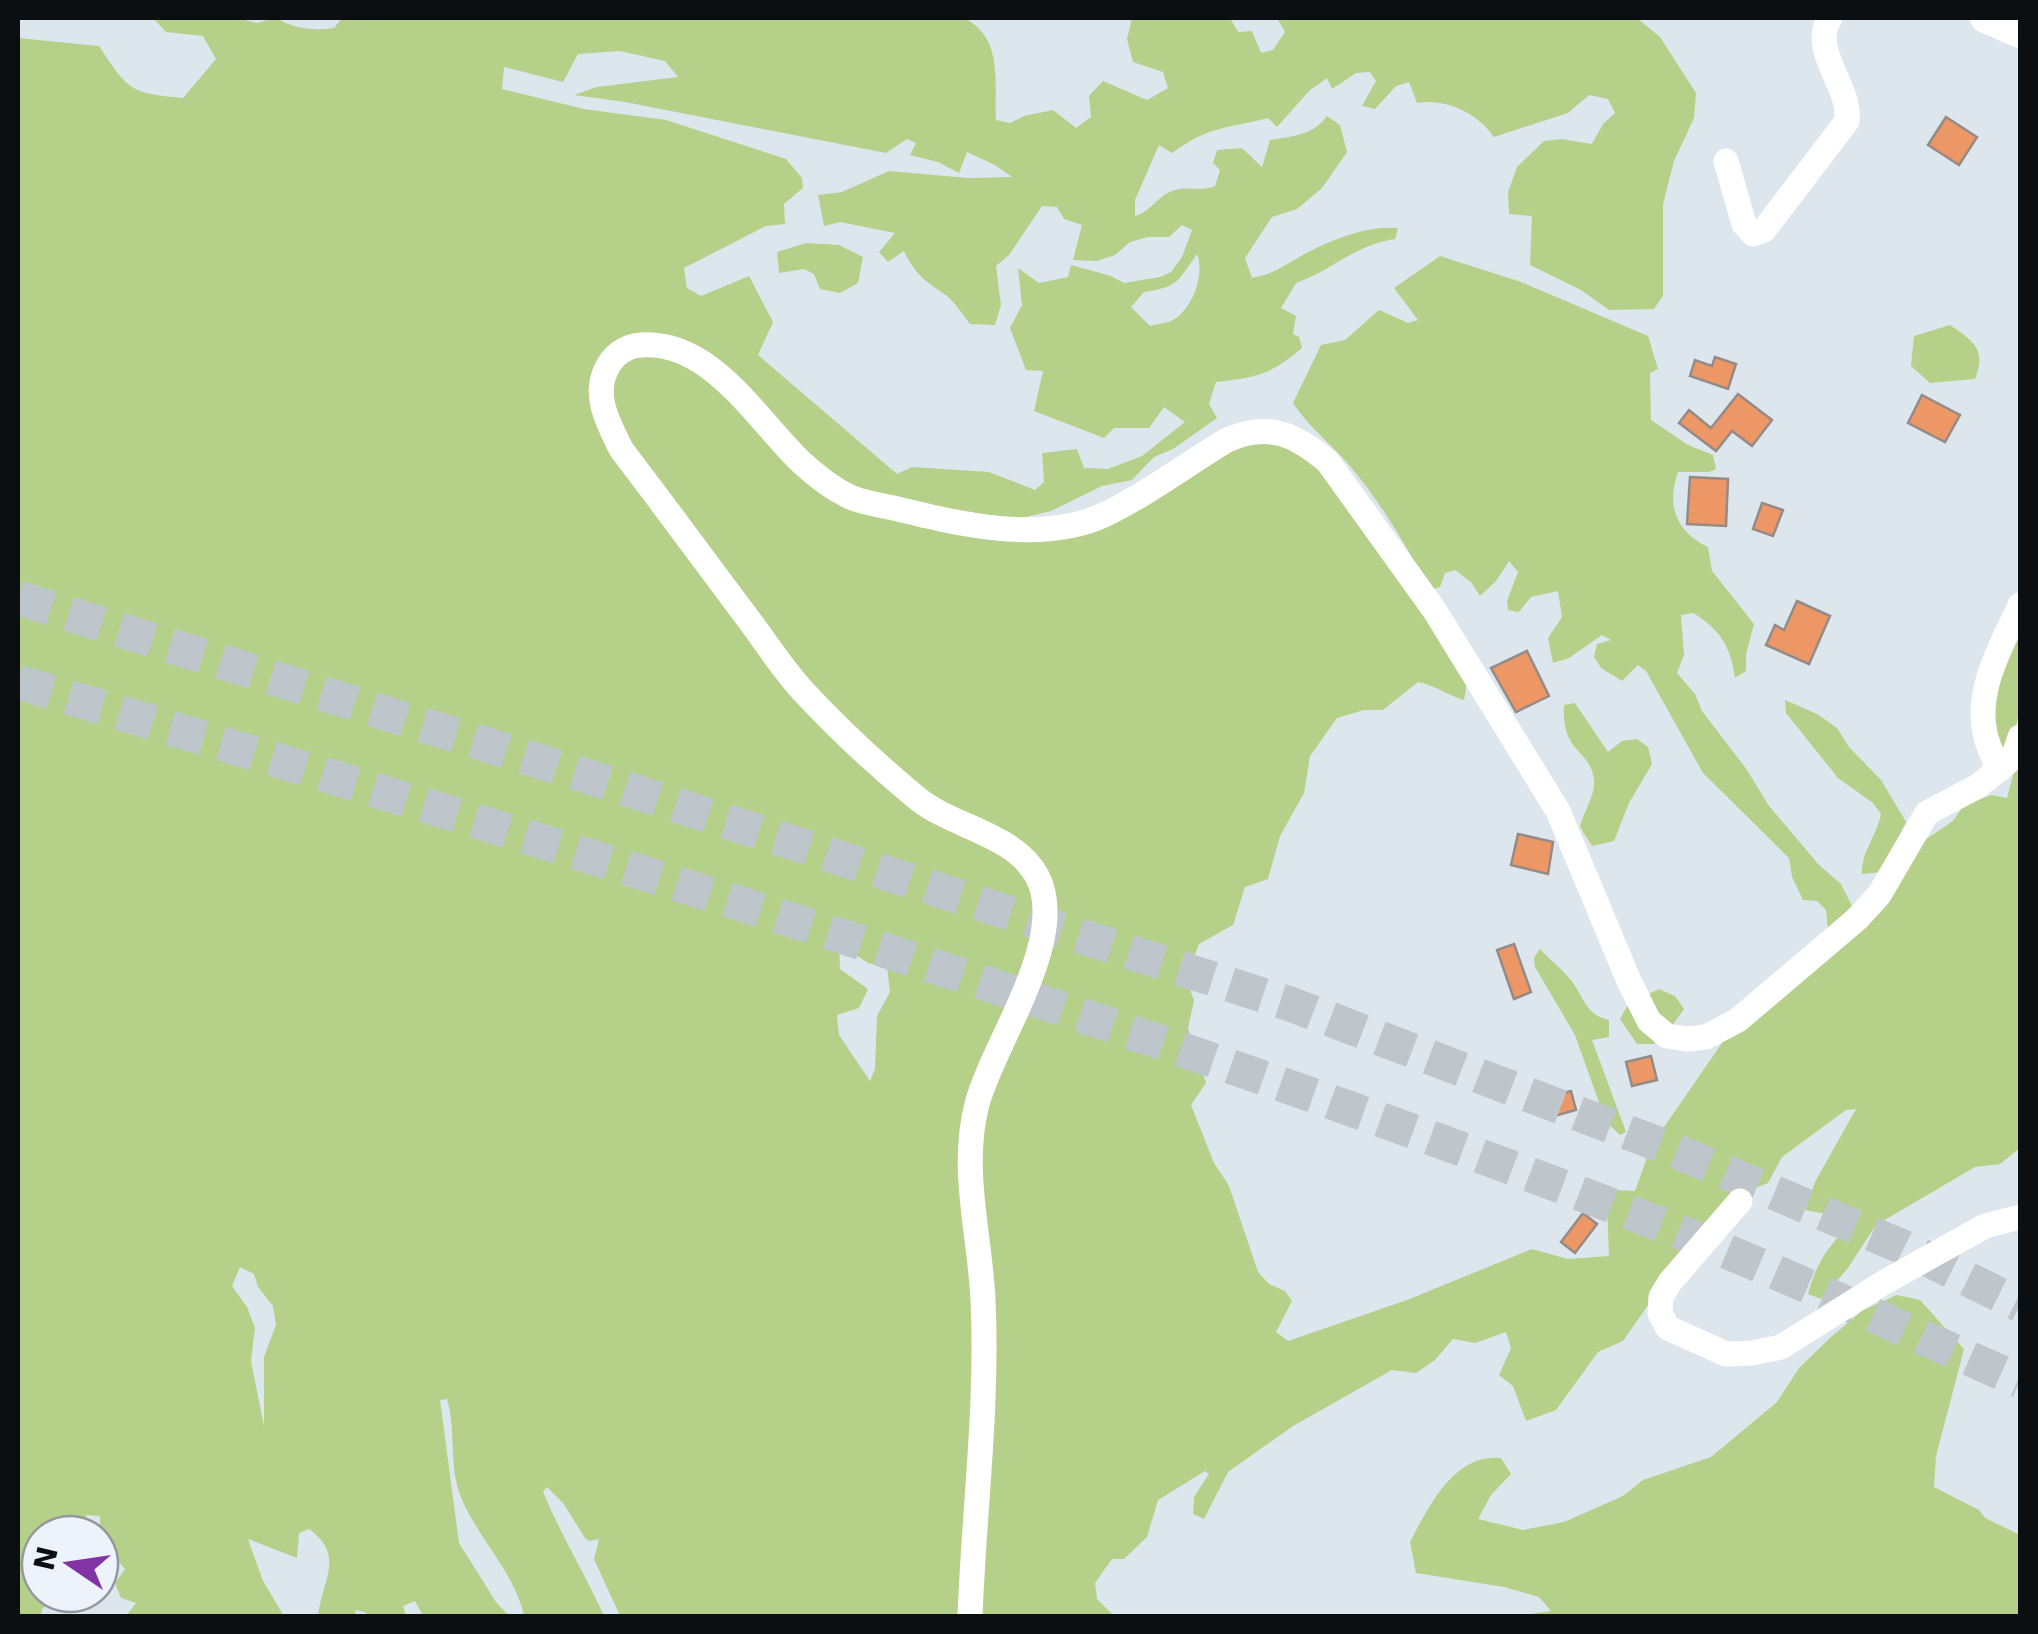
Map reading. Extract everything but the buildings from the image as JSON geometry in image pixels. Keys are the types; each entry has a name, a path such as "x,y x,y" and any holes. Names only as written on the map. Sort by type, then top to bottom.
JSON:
{"main road":[{"path":"1984,18 2020,33"}],"street":[{"path":"1726,162 1744,224 1753,234 1764,230 1848,121 1846,97 1822,32 1830,18"},
{"path":"970,1616 985,1412 983,1296 972,1210 971,1138 984,1079 1042,941 1042,891 1024,860 1005,845 922,802 801,689 621,448 604,414 600,392 604,372 614,356 635,345 662,344 688,354 712,370 825,483 854,498 945,521 1029,530 1062,526 1102,516 1248,431 1280,432 1305,442 1328,462 1435,612 1550,797 1649,1021 1667,1036 1706,1037 1738,1020 1857,920 1879,895 1926,813 1978,786 1999,770 2013,758 2020,737"},
{"path":"1999,770 1984,732 1984,704 1996,659 2020,605"},
{"path":"1740,1201 1660,1297 1660,1313 1668,1328 1726,1354 1782,1347 1883,1283 1985,1226 2020,1217"}],"green space":[{"path":"153,18 238,18 257,23 276,18 297,27 318,29 334,28 342,18 964,18 986,37 991,49 996,76 996,120 1010,123 1053,110 1076,128 1091,117 1089,96 1103,81 1147,100 1168,88 1163,72 1133,62 1127,39 1132,18 1230,18 1238,32 1252,31 1261,53 1273,50 1285,32 1277,18 1637,18 1660,37 1696,93 1694,118 1674,161 1663,204 1663,296 1654,309 1609,310 1581,290 1530,265 1532,216 1509,214 1508,192 1517,167 1544,141 1561,139 1592,144 1603,124 1615,113 1608,99 1589,95 1568,113 1494,137 1460,109 1439,103 1417,103 1409,82 1396,86 1375,109 1362,106 1376,81 1370,72 1356,73 1332,89 1327,78 1309,91 1277,127 1268,118 1208,133 1172,153 1159,145 1135,200 1135,216 1175,190 1215,186 1220,170 1213,163 1217,150 1242,148 1262,167 1270,140 1309,131 1327,116 1340,125 1347,152 1322,188 1297,209 1272,217 1245,258 1252,278 1348,235 1398,228 1395,239 1355,252 1296,283 1281,308 1296,316 1293,334 1299,337 1302,348 1263,373 1216,382 1209,404 1217,418 1173,449 1154,457 1132,480 1102,486 1051,511 1018,519 1027,536 1243,443 1272,443 1311,458 1339,486 1467,683 1464,700 1418,682 1383,710 1364,710 1337,718 1310,756 1304,793 1280,836 1268,879 1245,887 1233,925 1199,944 1186,977 1194,1001 1188,1028 1206,1083 1191,1105 1214,1163 1229,1186 1258,1272 1269,1284 1285,1291 1292,1301 1276,1332 1288,1341 1407,1300 1532,1249 1568,1259 1609,1256 1607,1206 1617,1190 1635,1191 1651,1146 1724,1040 1913,848 1953,821 1963,806 1991,795 2007,798 2020,749 2020,1148 2000,1164 1975,1167 1876,1225 1848,1268 1821,1299 1808,1294 1820,1263 1839,1236 1836,1216 1805,1210 1815,1182 1856,1109 1846,1110 1782,1157 1768,1183 1750,1190 1671,1272 1623,1341 1598,1352 1556,1410 1526,1421 1513,1386 1499,1375 1511,1348 1506,1332 1475,1343 1453,1339 1435,1360 1416,1373 1392,1370 1293,1426 1228,1472 1204,1519 1193,1514 1194,1497 1209,1474 1205,1471 1158,1500 1147,1537 1124,1559 1112,1559 1095,1583 1097,1599 1114,1616 620,1616 594,1559 599,1539 585,1538 563,1503 547,1487 543,1492 550,1508 604,1616 524,1616 512,1583 459,1492 447,1399 440,1400 459,1543 509,1616 423,1616 415,1601 403,1606 406,1616 368,1616 355,1610 356,1616 318,1616 329,1559 327,1549 309,1529 299,1533 297,1558 248,1539 263,1581 284,1616 126,1616 136,1603 120,1596 120,1576 125,1569 120,1563 120,1514 20,1514 20,1614 41,1614 18,1616 18,38 99,46 132,87 183,98 216,59 203,36 166,32","holes":["620,51 665,61 678,77 597,87 574,95 886,153 907,139 916,143 910,155 938,162 959,173 967,152 1012,177 968,178 889,171 842,192 818,195 824,226 840,222 895,233 879,252 888,262 904,251 920,275 950,299 970,324 995,325 1001,305 996,266 1009,255 1042,206 1057,207 1064,219 1082,225 1073,260 1097,261 1115,255 1130,242 1169,237 1182,225 1192,230 1182,257 1171,272 1160,277 1124,283 1071,265 1068,277 1039,283 1018,268 1022,305 1010,328 1026,370 1043,371 1034,411 1104,438 1114,428 1149,428 1164,407 1185,422 1142,456 1108,469 1084,468 1077,449 1042,453 1044,482 1035,490 989,472 912,467 897,474 758,355 773,322 749,276 701,296 687,288 684,268 766,226 785,224 784,204 803,188 802,178 786,159 666,120 584,109 502,89 504,67 563,82 578,54","1197,254 1198,281 1186,307 1173,320 1150,326 1131,307 1144,292 1177,281","839,944 868,963 887,967 890,992 877,1016 875,1069 870,1081 839,1035 837,1015 859,1008 868,989 840,969","240,1267 254,1274 258,1287 273,1306 276,1325 264,1357 264,1426 251,1361 255,1328 247,1307 232,1286"]},
{"path":"806,243 839,245 863,257 858,283 840,293 820,289 814,274 804,269 779,273 777,252"},
{"path":"1440,256 1521,282 1648,336 1658,369 1650,373 1651,420 1688,445 1713,455 1716,469 1678,472 1673,496 1676,516 1688,534 1708,547 1712,571 1754,624 1746,671 1735,678 1731,657 1717,632 1693,613 1681,615 1684,655 1677,673 1769,806 1819,865 1841,884 1852,906 1828,929 1826,910 1817,901 1803,900 1792,877 1789,858 1703,773 1646,671 1638,665 1622,681 1601,668 1594,657 1597,644 1611,640 1602,635 1569,658 1553,663 1548,638 1562,617 1558,591 1531,597 1519,612 1508,610 1507,601 1518,572 1509,561 1480,596 1471,582 1455,570 1445,573 1440,587 1430,590 1373,495 1293,403 1321,345 1345,340 1379,310 1408,323 1418,320 1394,288"},
{"path":"1950,325 1976,347 1979,360 1975,379 1930,383 1911,366 1914,336"},
{"path":"2020,624 2019,714 2006,745 1995,753 1991,696"},
{"path":"1785,700 1837,728 1849,747 1881,780 1906,822 1882,872 1862,874 1881,814 1873,803 1838,778 1786,713"},
{"path":"1575,703 1608,752 1622,741 1637,739 1648,747 1652,764 1629,803 1614,841 1592,846 1580,827 1594,779 1587,762 1571,742 1564,721 1564,705"},
{"path":"1540,949 1570,979 1590,1009 1609,1020 1609,1037 1592,1040 1626,1132 1620,1135 1606,1122 1575,1035 1535,967 1534,958"},
{"path":"1659,989 1675,996 1684,1009 1654,1044 1637,1044 1620,1019 1629,1003"},
{"path":"1897,1295 1920,1300 1964,1349 1936,1456 1934,1487 2020,1535 2020,1616 1517,1616 1551,1611 1539,1597 1504,1587 1416,1573 1410,1542 1445,1485 1470,1464 1501,1458 1511,1474 1491,1495 1478,1519 1523,1530 1564,1522 1623,1496 1643,1480 1711,1457 1777,1402 1799,1368 1830,1338 1863,1310"}],"tunnel":[{"path":"18,598 602,781 1290,1004 1666,1147 1903,1247 2020,1305"},
{"path":"18,682 630,869 1238,1069 1687,1235 2020,1381"}]}
